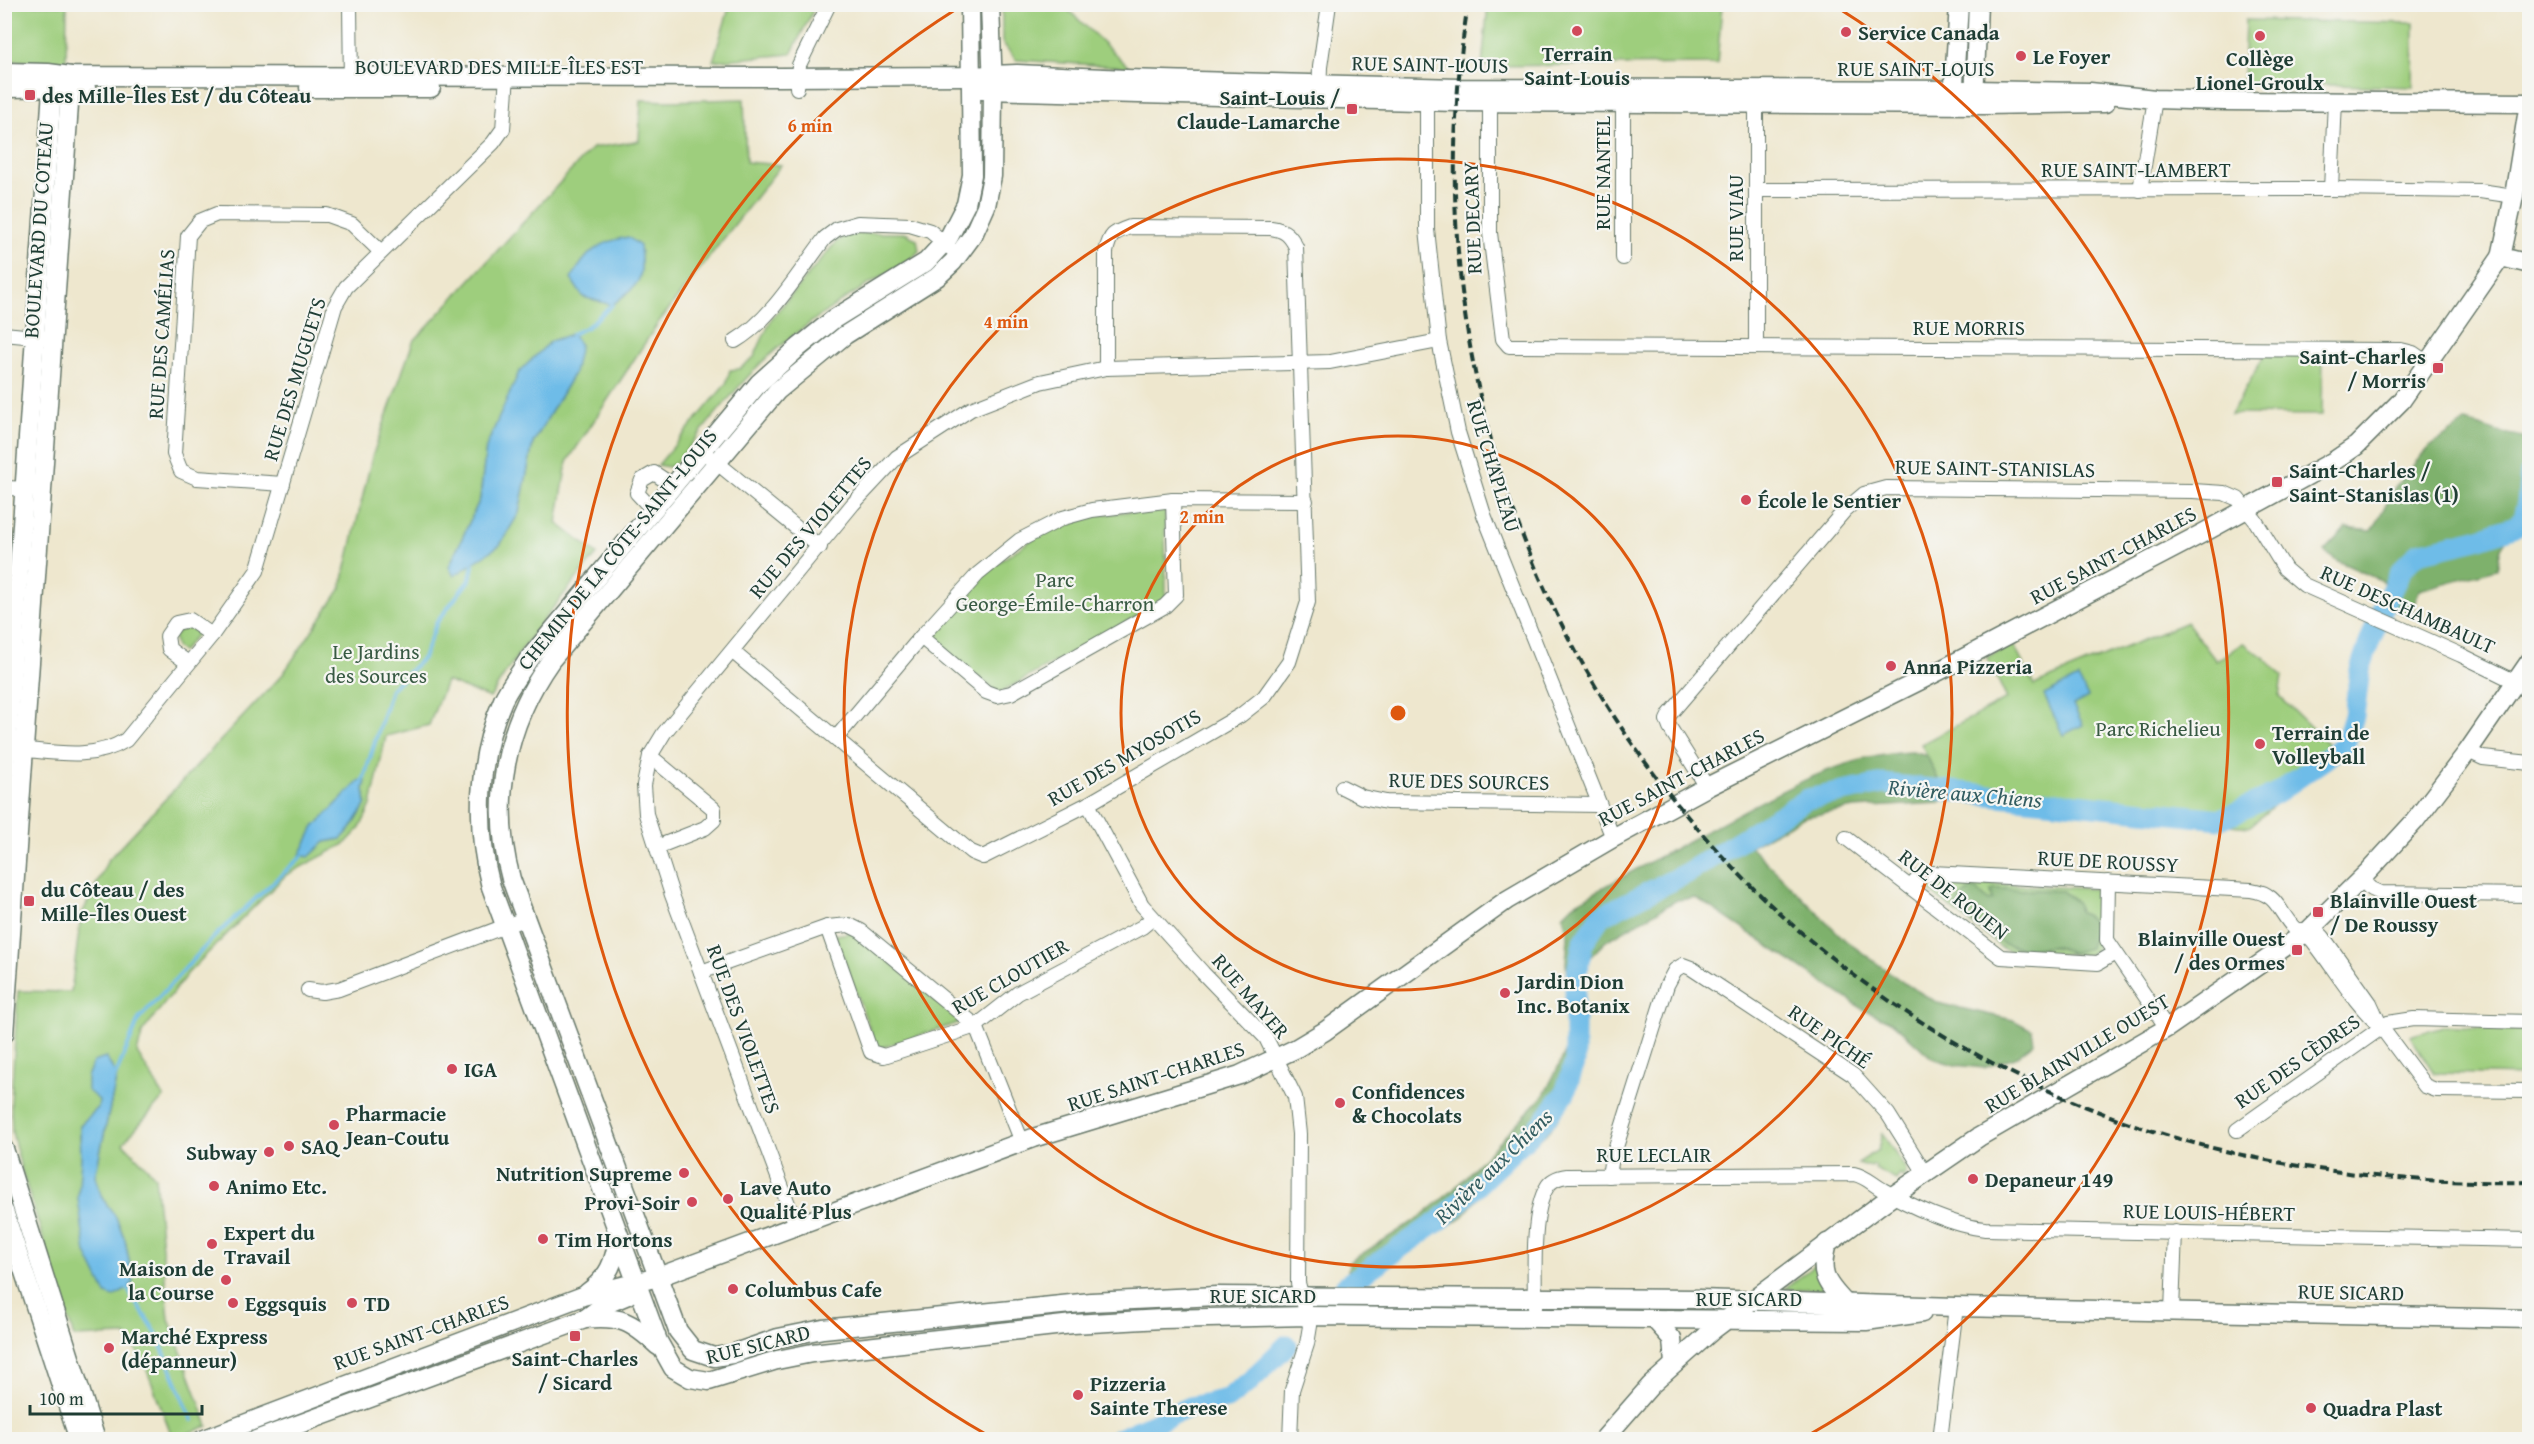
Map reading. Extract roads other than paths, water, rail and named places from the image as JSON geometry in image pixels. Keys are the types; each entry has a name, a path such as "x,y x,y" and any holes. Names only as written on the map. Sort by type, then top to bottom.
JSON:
{"street":[{"path":"350,4 351,82"},
{"path":"797,83 800,62 829,4"},
{"name":"CHEMIN DE LA CÔTE-SAINT-LOUIS","path":"638,1285 504,926 484,856 480,811 483,775 498,712 522,669 544,638 748,395 798,348 851,308 914,271 944,243 963,212 971,185 970,4"},
{"name":"CHEMIN DE LA CÔTE-SAINT-LOUIS","path":"658,1277 524,919 505,856 501,809 503,776 517,721 541,673 766,402 808,363 863,322 937,277 959,255 978,226 989,195 992,170 990,4"},
{"path":"1319,92 1329,4"},
{"path":"1953,97 1959,4"},
{"path":"1974,98 1978,4"},
{"name":"BOULEVARD DES MILLE-ÎLES EST","path":"4,72 62,81"},
{"name":"BOULEVARD DES MILLE-ÎLES EST","path":"4,88 62,81 992,82"},
{"name":"BOULEVARD DU COTEAU","path":"4,1034 16,749 62,81"},
{"name":"RUE DES MUGUETS","path":"16,749 86,754 114,748 126,740 212,634 256,571 284,484 335,306 346,287 493,143 503,129 507,82"},
{"name":"RUE SAINT-LOUIS","path":"992,82 1490,95 1974,98 2090,92 2155,99 2529,103"},
{"name":"RUE CHAPLEAU","path":"1427,94 1427,229 1439,341 1458,432 1484,515 1613,838"},
{"name":"RUE DECARY","path":"1490,95 1490,233 1502,335 1506,344"},
{"name":"RUE NANTEL","path":"1623,95 1623,258"},
{"name":"RUE VIAU","path":"1756,96 1756,347"},
{"path":"2140,190 2155,99"},
{"path":"2331,189 2335,101"},
{"name":"RUE SAINT-CHARLES","path":"256,1440 585,1318 638,1285 796,1225 1022,1142 1215,1084 1277,1058 1339,1021 1522,891 1613,838 1707,787 1939,671 2338,459 2356,446 2393,410 2429,364 2501,257 2514,196 2529,103"},
{"name":"RUE SAINT-LAMBERT","path":"1757,190 2331,189 2480,191 2514,196"},
{"name":"RUE DES CAMÉLIAS","path":"284,484 197,478 181,471 174,454 188,236 200,221 217,214 327,215 352,224 381,252"},
{"path":"735,341 748,333 764,317 825,238 837,229 858,223 910,225 930,231 959,255"},
{"name":"RUE DES MYOSOTIS","path":"733,652 837,737 971,852 982,857 1088,804 1241,715 1264,697 1289,662 1308,602 1296,247 1290,236 1282,229 1271,228 1130,227 1114,232 1106,252 1106,368"},
{"path":"2501,257 2529,264"},
{"path":"4,334 44,338"},
{"name":"RUE DES VIOLETTES","path":"796,1225 701,972 646,814 644,785 650,756 664,733 820,547 853,504 897,457 971,409 1041,382 1106,368 1330,362 1439,341"},
{"name":"RUE MORRIS","path":"1506,344 1520,346 2401,350 2413,353 2429,364"},
{"path":"702,450 820,547"},
{"name":"CHEMIN DE LA CÔTE-SAINT-LOUIS","path":"652,509 637,493 642,480 654,473 672,485"},
{"path":"4,488 34,489"},
{"name":"RUE SAINT-STANISLAS","path":"1707,787 1670,728 1667,720 1670,714 1831,525 1851,503 1864,494 1892,488 2212,491 2232,495 2247,509"},
{"path":"921,637 986,692 998,696 1011,693 1165,606 1176,595 1173,500"},
{"path":"837,737 921,637 978,574 1020,540 1063,518 1092,510 1173,500 1306,501"},
{"name":"RUE DESCHAMBAULT","path":"2247,509 2281,563 2294,578 2321,595 2461,655 2516,682"},
{"path":"188,663 169,649 167,636 176,623 190,620 212,634"},
{"name":"RUE BLAINVILLE OUEST","path":"1603,1440 1643,1393 1674,1364 1750,1301 1827,1243 1979,1137 2168,1028 2302,930 2361,880 2415,822 2468,751 2529,661"},
{"name":"BOULEVARD DU COTEAU","path":"4,786 16,749"},
{"path":"2468,751 2483,758 2529,763"},
{"path":"650,756 714,809 714,820 705,828 657,847"},
{"path":"483,775 503,776"},
{"name":"RUE DES SOURCES","path":"1342,787 1362,797 1386,802 1598,805"},
{"name":"RUE MAYER","path":"1088,804 1142,905 1266,1038 1295,1097 1299,1119 1298,1283 1300,1296 1308,1316"},
{"name":"RUE DE ROUEN","path":"1846,838 1991,951 2006,959 2098,963 2115,953"},
{"name":"RUE DE ROUSSY","path":"1910,887 1920,877 1932,873 2258,891 2271,897 2302,930 2323,937 2370,1003 2381,1027 2414,1074 2429,1088 2529,1091"},
{"path":"2361,880 2376,892 2529,895"},
{"path":"2108,882 2107,937 2115,953 2168,1028"},
{"name":"RUE CLOUTIER","path":"827,927 871,1052 884,1056 976,1026 1018,993 1142,927 1153,918"},
{"path":"308,990 322,992 339,989 524,919"},
{"path":"701,972 827,927 849,925 861,930 976,1026 1022,1142"},
{"name":"RUE PICHÉ","path":"1609,1176 1610,1166 1665,991 1672,975 1680,966 1691,968 1850,1072 1888,1114 1925,1173"},
{"path":"2381,1027 2392,1021 2414,1019 2529,1022"},
{"name":"RUE DES CÈDRES","path":"2237,1130 2381,1027"},
{"path":"560,1075 580,1068"},
{"path":"4,1149 17,1241 79,1440"},
{"name":"RUE LECLAIR","path":"1535,1319 1535,1238 1547,1187 1562,1176 1854,1174 1867,1178 1894,1195"},
{"name":"RUE LOUIS-HÉBERT","path":"1894,1195 1955,1222 1979,1228 2529,1240"},
{"path":"4,1211 96,1440"},
{"path":"583,1296 610,1271 616,1256 618,1232"},
{"path":"2172,1311 2175,1232"},
{"path":"1827,1243 1822,1264 1825,1276 1845,1303"},
{"name":"RUE SICARD","path":"658,1277 681,1336 693,1350 708,1357 727,1355 769,1340 799,1333 1071,1304 1202,1296 1750,1301 2529,1319"},
{"name":"RUE SAINT-CHARLES","path":"202,1440 583,1296 638,1285"},
{"name":"RUE SICARD","path":"638,1285 661,1349 670,1365 696,1380 709,1382 800,1355 1073,1324 1186,1318 1308,1316 1866,1321 1956,1307"},
{"path":"1071,1304 1073,1324"},
{"path":"1940,1440 1956,1307"},
{"path":"1290,1440 1292,1390 1309,1338 1308,1316"},
{"path":"585,1318 611,1317 627,1322 641,1330 661,1349"},
{"path":"1655,1320 1672,1339 1674,1364"},
{"path":"903,1321 904,1342"},
{"path":"443,1348 450,1367"},
{"path":"425,1354 432,1374"}],"water":[{"path":"628,237 640,246 641,268 638,281 629,292 612,305 583,297 571,279 582,262 600,246"},
{"path":"572,334 580,345 574,373 533,443 519,513 500,545 454,576 449,567 480,499 486,447 519,372 551,341"},
{"path":"2078,678 2088,697 2073,705 2083,725 2063,735 2044,695"},
{"path":"360,780 366,781 364,789 366,804 351,829 341,839 325,842 309,857 300,855 314,827"},
{"path":"106,1058 117,1075 95,1176 102,1198 116,1217 125,1240 133,1282 128,1289 113,1297 106,1294 86,1253 78,1199 81,1158 80,1125 98,1108 99,1100 87,1090 87,1077 93,1062"}],"waterway":[{"path":"572,334 587,327 612,305"},
{"name":"Rivière aux Chiens","path":"1345,1286 1443,1218 1542,1123 1565,1093 1575,1062 1575,981 1583,943 1601,916 1687,873 1807,799 1883,784 2221,819 2274,795 2345,745 2354,716 2360,670 2382,609 2402,569 2418,553 2477,539 2516,526 2523,518 2530,474"},
{"path":"363,781 391,689 423,658 437,622 470,579 473,565"},
{"path":"114,1079 139,1019 214,937 302,856"},
{"path":"125,1285 156,1333 192,1420"},
{"name":"Rivière aux Chiens","path":"1116,1440 1190,1407 1227,1399 1249,1382 1287,1345"}],"railway":[{"path":"1468,4 1455,179 1470,348 1513,511 1582,662 1675,801 1790,923 1926,1025 2082,1105 2190,1142 2245,1156 2302,1166 2416,1179 2530,1182"}],"place":[{"name":"Terrain Saint-Louis","path":"1577,31"},
{"name":"Service Canada","path":"1846,32"},
{"name":"Collège Lionel-Groulx","path":"2260,36"},
{"name":"Le Foyer","path":"2021,56"},
{"name":"des Mille-Îles Est / du Côteau","path":"30,95"},
{"name":"Saint-Louis / Claude-Lamarche","path":"1352,109"},
{"name":"Saint-Charles / Morris","path":"2438,368"},
{"name":"Saint-Charles / Saint-Stanislas (1)","path":"2277,482"},
{"name":"École le Sentier","path":"1746,500"},
{"name":"Anna Pizzeria","path":"1891,666"},
{"name":"Terrain de Volleyball","path":"2260,744"},
{"name":"du Côteau / des Mille-Îles Ouest","path":"29,901"},
{"name":"Blainville Ouest / De Roussy","path":"2318,912"},
{"name":"Blainville Ouest / des Ormes","path":"2297,950"},
{"name":"Jardin Dion Inc. Botanix","path":"1505,993"},
{"name":"IGA","path":"452,1069"},
{"name":"Confidences & Chocolats","path":"1340,1103"},
{"name":"Pharmacie Jean-Coutu","path":"334,1125"},
{"name":"SAQ","path":"289,1146"},
{"name":"Subway","path":"269,1152"},
{"name":"Nutrition Supreme","path":"684,1173"},
{"name":"Depaneur 149","path":"1973,1179"},
{"name":"Animo Etc.","path":"214,1186"},
{"name":"Lave Auto Qualité Plus","path":"728,1199"},
{"name":"Provi-Soir","path":"692,1202"},
{"name":"Tim Hortons","path":"543,1239"},
{"name":"Expert du Travail","path":"212,1244"},
{"name":"Maison de la Course","path":"226,1280"},
{"name":"Columbus Cafe","path":"733,1289"},
{"name":"Eggsquis","path":"233,1303"},
{"name":"TD","path":"352,1303"},
{"name":"Saint-Charles / Sicard","path":"575,1336"},
{"name":"Marché Express (dépanneur)","path":"109,1348"},
{"name":"Pizzeria Sainte Therese","path":"1078,1395"},
{"name":"Quadra Plast","path":"2311,1408"}],"park label":[{"name":"Parc George-Émile-Charron","path":"1055,591"},
{"name":"Le Jardins des Sources","path":"376,663"},
{"name":"Parc Richelieu","path":"2158,728"}]}
